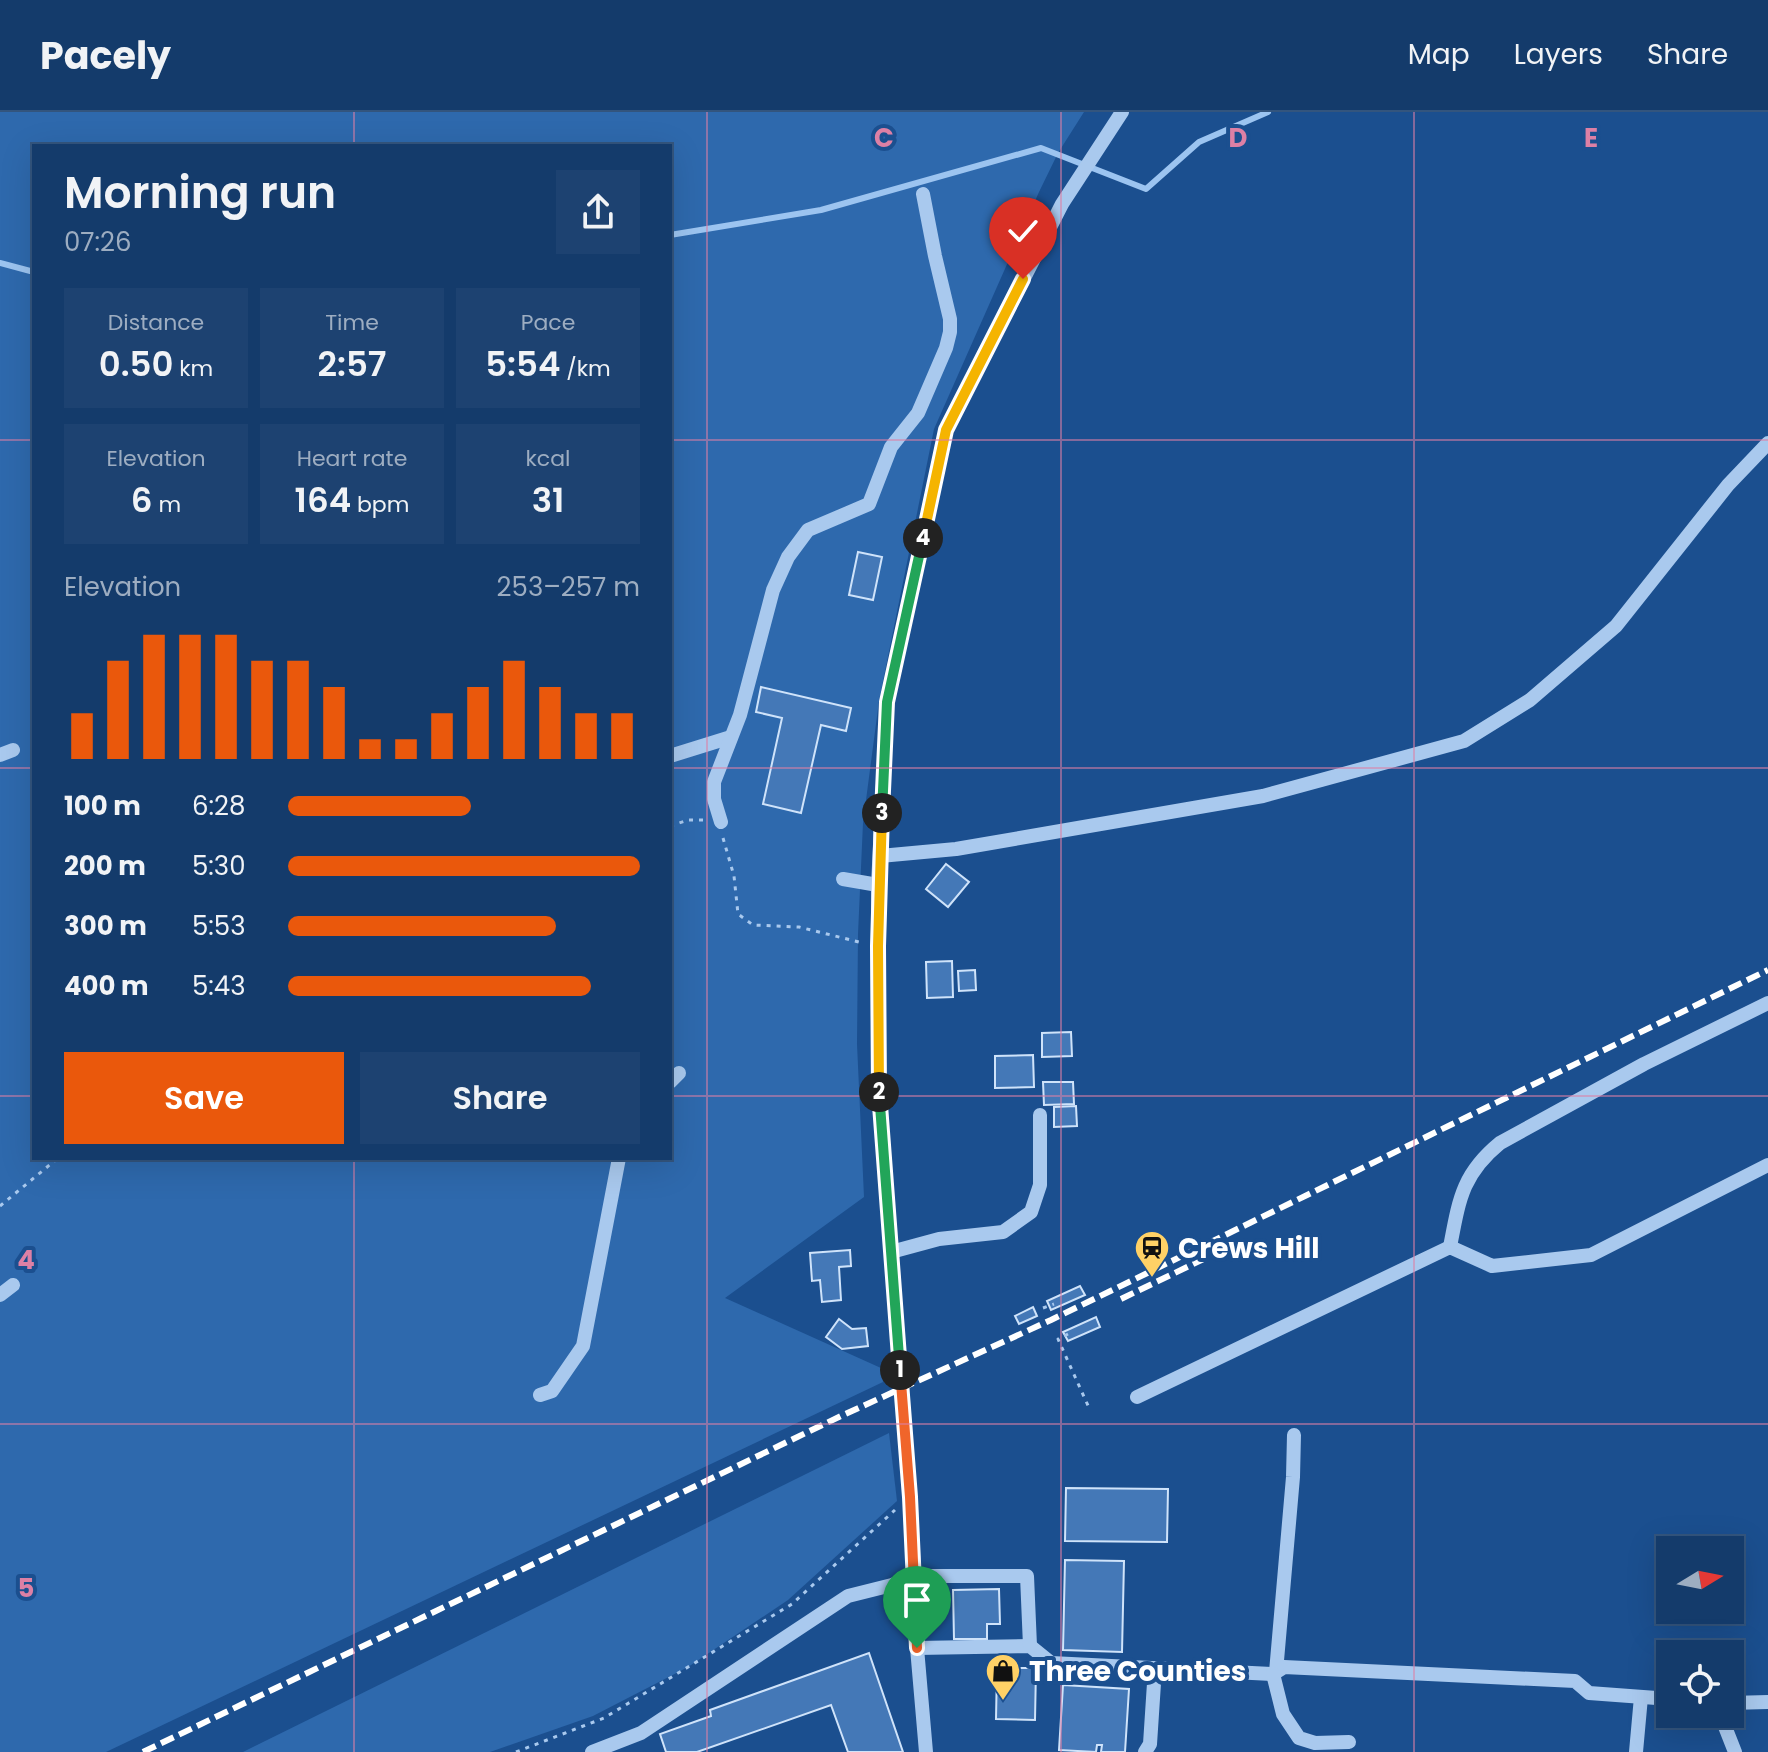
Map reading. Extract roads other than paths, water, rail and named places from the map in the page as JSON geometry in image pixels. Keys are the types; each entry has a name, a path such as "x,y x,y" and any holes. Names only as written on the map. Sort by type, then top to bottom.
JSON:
{"street":[{"path":"926,1752 879,1091 878,885 887,702 946,430 1062,204 1122,112"},
{"path":"721,822 714,799 714,782 740,715 773,590 788,557 808,530 869,504 885,459 918,413 946,348 950,319 923,194"},
{"path":"880,856 956,849 1263,796 1464,741 1530,700 1616,626 1728,485 1768,443"},
{"path":"672,755 731,737"},
{"path":"843,879 878,885"},
{"path":"1450,1247 1460,1196 1467,1178 1482,1158 1500,1143 1644,1064 1768,1003"},
{"path":"891,1252 939,1239 1003,1232 1031,1212 1040,1185 1040,1115"},
{"path":"540,1395 552,1391 583,1346 619,1160"},
{"path":"1137,1397 1450,1247 1492,1266 1591,1255 1768,1165"},
{"path":"0,1295 13,1285"},
{"path":"1294,1435 1293,1477 1274,1673 1283,1714 1299,1738 1315,1743 1349,1742"},
{"path":"592,1752 641,1733 848,1596 914,1576 1027,1576 1030,1646"},
{"path":"917,1648 1030,1646 1051,1663 1274,1673 1284,1667 1575,1681 1589,1693 1656,1698"},
{"path":"1145,1752 1150,1744 1155,1668"},
{"path":"1636,1752 1641,1697"},
{"path":"1744,1703 1768,1702"},
{"path":"1726,1728 1735,1752"}],"waterway":[{"path":"672,235 821,210 1041,148 1146,189 1199,142 1268,112"},
{"path":"0,263 32,271"}],"railway":[{"path":"143,1752 841,1416 1051,1320 1768,970"},
{"path":"1121,1299 1247,1238"}],"place":[{"name":"Crews Hill","path":"1152,1279"},
{"name":"Three Counties","path":"1003,1702"}]}
